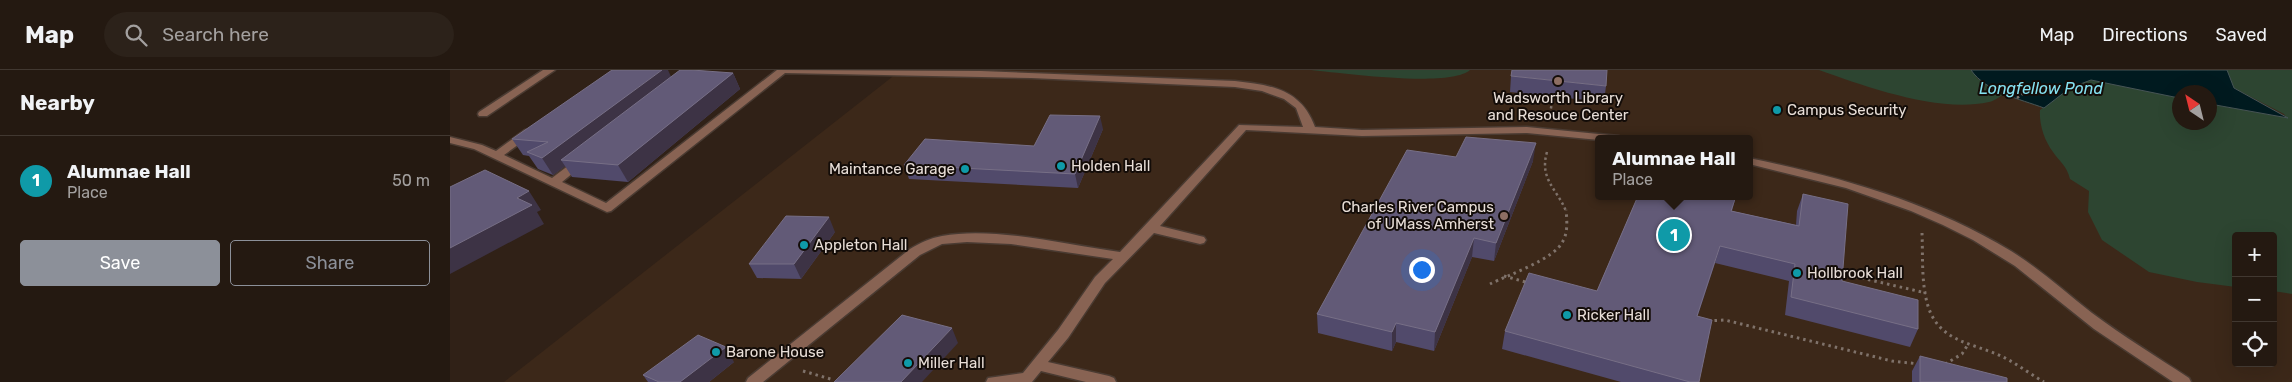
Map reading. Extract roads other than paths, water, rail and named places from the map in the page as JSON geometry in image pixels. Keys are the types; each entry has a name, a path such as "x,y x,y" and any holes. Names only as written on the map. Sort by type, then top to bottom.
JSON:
{"lane":[{"path":"483,114 550,70"},
{"path":"450,140 478,147 607,208 783,70 1116,78 1251,87 1286,96 1298,103 1304,112 1310,130"},
{"path":"496,156 536,127"},
{"path":"993,382 1026,380 1063,334 1100,280 1243,127 1362,133 1425,131 1548,132 1595,137"},
{"path":"553,183 592,153"},
{"path":"1753,162 1889,196 1932,214 2009,256 2098,325 2184,382"},
{"path":"1150,228 1200,240"},
{"path":"753,382 915,252 935,242 947,239 992,239 1122,256"},
{"path":"1038,365 1109,382"}],"water":[{"name":"Longfellow Pond","path":"1971,70 2227,70 2234,88 2288,118 2217,105 2217,85 2172,85 2172,97 2091,80 2070,88 2044,108 2014,98 1994,89 1977,78"}],"place":[{"name":"Wadsworth Library and Resouce Center","path":"1558,81"},
{"name":"Campus Security","path":"1777,110"},
{"name":"Holden Hall","path":"1061,166"},
{"name":"Maintance Garage","path":"965,169"},
{"name":"Charles River Campus of UMass Amherst","path":"1504,216"},
{"name":"Alumnae Hall","path":"1674,235"},
{"name":"Appleton Hall","path":"804,245"},
{"name":"Hollbrook Hall","path":"1797,273"},
{"name":"Ricker Hall","path":"1567,315"},
{"name":"Barone House","path":"716,352"},
{"name":"Miller Hall","path":"908,363"}]}
